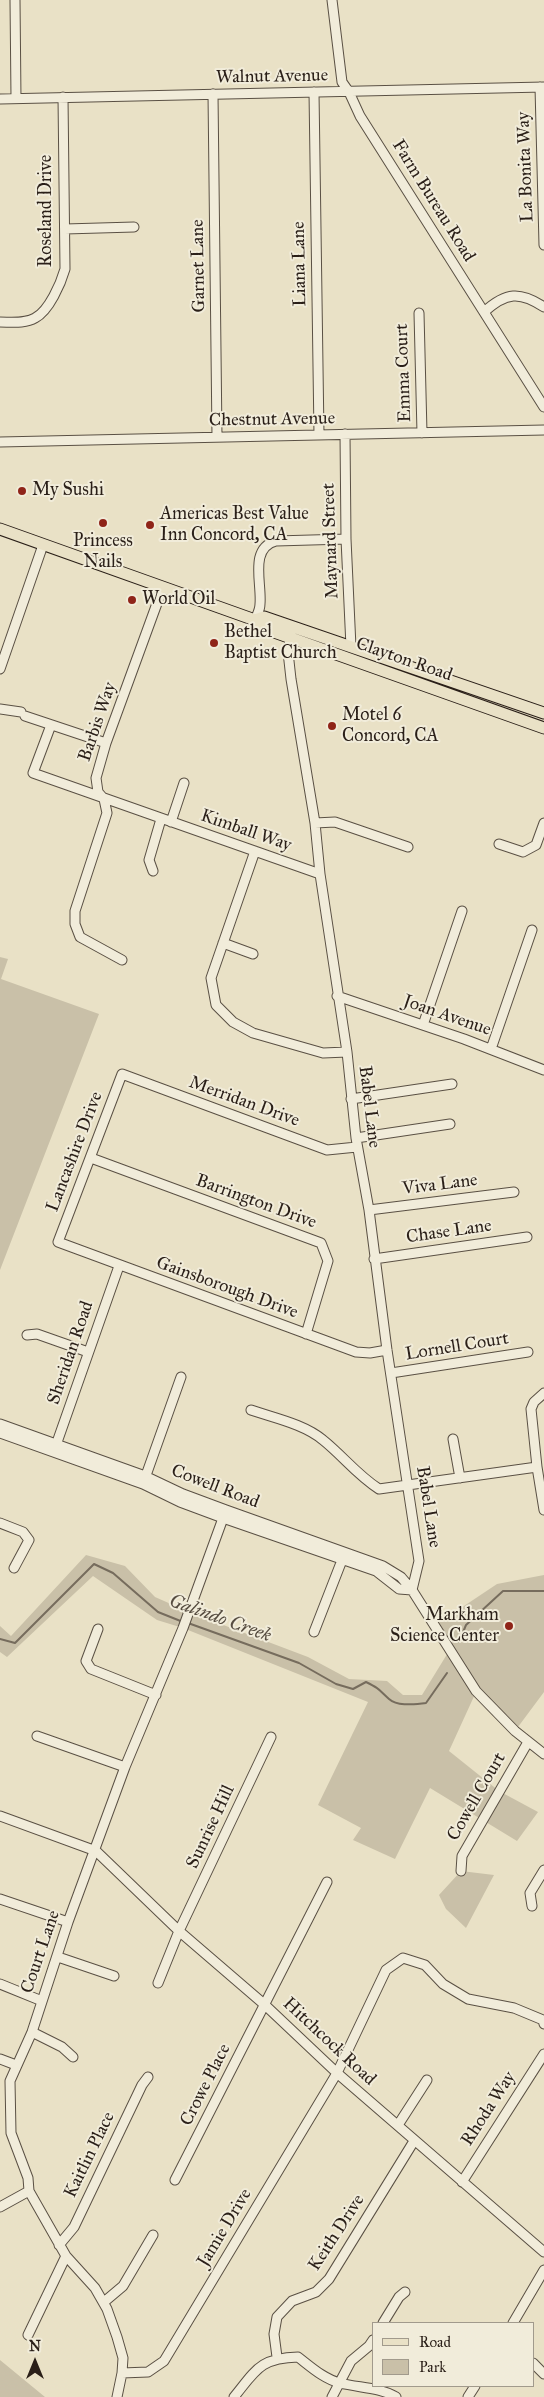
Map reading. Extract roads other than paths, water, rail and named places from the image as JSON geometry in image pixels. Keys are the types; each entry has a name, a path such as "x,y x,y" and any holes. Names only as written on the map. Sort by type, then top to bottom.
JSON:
{"main road":[{"name":"Clayton Road","path":"0,529 255,620 264,617 291,633 544,728"},
{"name":"Clayton Road","path":"291,633 351,647 544,714"}],"street":[{"path":"15,0 16,98"},
{"name":"Farm Bureau Road","path":"332,0 342,82 349,92 360,116 544,407"},
{"name":"Walnut Avenue","path":"0,99 542,87"},
{"name":"La Bonita Way","path":"542,87 544,245"},
{"path":"360,116 358,103 360,95 364,91"},
{"name":"Liana Lane","path":"314,92 319,435"},
{"name":"Garnet Lane","path":"213,94 217,437"},
{"name":"Roseland Drive","path":"0,322 23,322 36,318 48,304 62,279 65,269 63,97"},
{"path":"65,229 134,227"},
{"path":"484,312 492,305 512,295 528,297 544,307"},
{"name":"Emma Court","path":"418,313 422,433"},
{"name":"Chestnut Avenue","path":"0,442 544,430"},
{"name":"Maynard Street","path":"345,434 346,539 351,647"},
{"path":"255,620 260,604 259,560 263,548 268,543 276,540 346,539"},
{"path":"0,669 43,544"},
{"name":"Barbis Way","path":"122,960 80,937 75,924 75,911 107,813 104,799 98,792 96,778 106,743 163,587"},
{"name":"Babel Lane","path":"291,633 288,652 290,680 315,823 320,874 346,1052 356,1143 369,1210 387,1350 420,1561 412,1590"},
{"path":"0,709 23,714 106,743"},
{"name":"Kimball Way","path":"51,725 34,773 320,874"},
{"path":"153,871 150,860 166,820 184,783"},
{"path":"315,823 336,822 408,847"},
{"path":"499,844 523,852 536,845 544,823"},
{"path":"255,852 211,978 216,1005 233,1022 253,1033 324,1053 346,1052"},
{"path":"423,1025 462,911"},
{"path":"491,1048 532,930"},
{"path":"223,943 252,954"},
{"name":"Joan Avenue","path":"337,996 491,1048 544,1070"},
{"name":"Merridan Drive","path":"122,1074 327,1150 356,1143"},
{"name":"Lancashire Drive","path":"58,1242 122,1074"},
{"path":"351,1099 452,1084"},
{"path":"356,1143 450,1124"},
{"name":"Barrington Drive","path":"91,1158 321,1243 328,1261 306,1334"},
{"name":"Viva Lane","path":"369,1210 514,1192"},
{"name":"Chase Lane","path":"374,1259 527,1237"},
{"name":"Gainsborough Drive","path":"58,1242 356,1352 370,1353 387,1350"},
{"name":"Sheridan Road","path":"55,1447 119,1266"},
{"path":"27,1335 37,1334 88,1352"},
{"name":"Lornell Court","path":"391,1373 528,1352"},
{"path":"144,1480 182,1377"},
{"path":"544,1393 534,1402 531,1409 544,1510"},
{"path":"251,1410 304,1428 322,1439 364,1480 379,1489 537,1467"},
{"name":"Cowell Road","path":"0,1424 55,1447 144,1480 180,1502 224,1514 344,1556 376,1571 399,1588 412,1590"},
{"name":"Cowell Road","path":"0,1433 55,1447"},
{"path":"453,1439 460,1478"},
{"name":"Court Lane","path":"117,2397 122,2373 122,2358 117,2338 104,2302 95,2288 66,2256 30,2191 28,2178 15,2147 9,2117 10,2081 32,2032 68,1922 96,1851 124,1768 183,1628 224,1514"},
{"path":"0,1523 23,1532 29,1540 14,1568"},
{"path":"314,1632 344,1556"},
{"path":"412,1590 476,1692 528,1742 544,1754"},
{"path":"98,1629 86,1661 91,1669 156,1695"},
{"path":"37,1736 124,1768"},
{"name":"Sunrise Hill","path":"158,1984 179,1931 271,1737"},
{"name":"Cowell Court","path":"461,1871 462,1856 528,1742"},
{"path":"0,1816 96,1851"},
{"name":"Hitchcock Road","path":"96,1851 179,1931 265,2005 337,2073 544,2252"},
{"path":"532,1906 530,1893 544,1870"},
{"name":"Crowe Place","path":"175,2180 327,1882"},
{"path":"0,1899 68,1922"},
{"path":"58,1957 114,1976"},
{"path":"337,2073 386,1970 403,1958 425,1965 443,1984 468,1998 514,2008 543,2020 544,2024"},
{"path":"0,1984 42,2001"},
{"path":"32,2032 62,2047 73,2057"},
{"name":"Rhoda Way","path":"462,2182 544,2054"},
{"path":"0,2059 16,2065"},
{"name":"Jamie Drive","path":"122,2373 148,2372 164,2361 337,2073"},
{"name":"Kaitlin Place","path":"59,2245 74,2227 142,2085 148,2077"},
{"path":"398,2125 427,2080"},
{"name":"Keith Drive","path":"277,2357 274,2334 278,2317 292,2301 316,2292 329,2280 414,2141"},
{"path":"0,2207 30,2191"},
{"path":"104,2302 124,2286 153,2235"},
{"path":"28,2335 66,2256"},
{"path":"514,2322 544,2270"},
{"path":"384,2322 399,2297 405,2292"},
{"path":"332,2397 351,2361 372,2342"},
{"path":"234,2397 258,2368 277,2357 298,2356 321,2375 339,2383 386,2391 396,2397"},
{"path":"534,2364 544,2374"}],"waterway":[{"name":"Galindo Creek","path":"0,1639 15,1643 94,1564 113,1573 158,1612 183,1622"},
{"name":"Galindo Creek","path":"459,1642 466,1625 503,1591 544,1591"},
{"name":"Galindo Creek","path":"188,1623 299,1663 336,1684 353,1689 366,1682 397,1703 426,1703 447,1673"}],"place":[{"name":"My Sushi","path":"22,491"},
{"name":"Princess Nails","path":"103,523"},
{"name":"Americas Best Value Inn Concord, CA","path":"150,525"},
{"name":"World Oil","path":"132,600"},
{"name":"Bethel Baptist Church","path":"214,643"},
{"name":"Motel 6 Concord, CA","path":"332,726"},
{"name":"Markham Science Center","path":"509,1626"}]}
